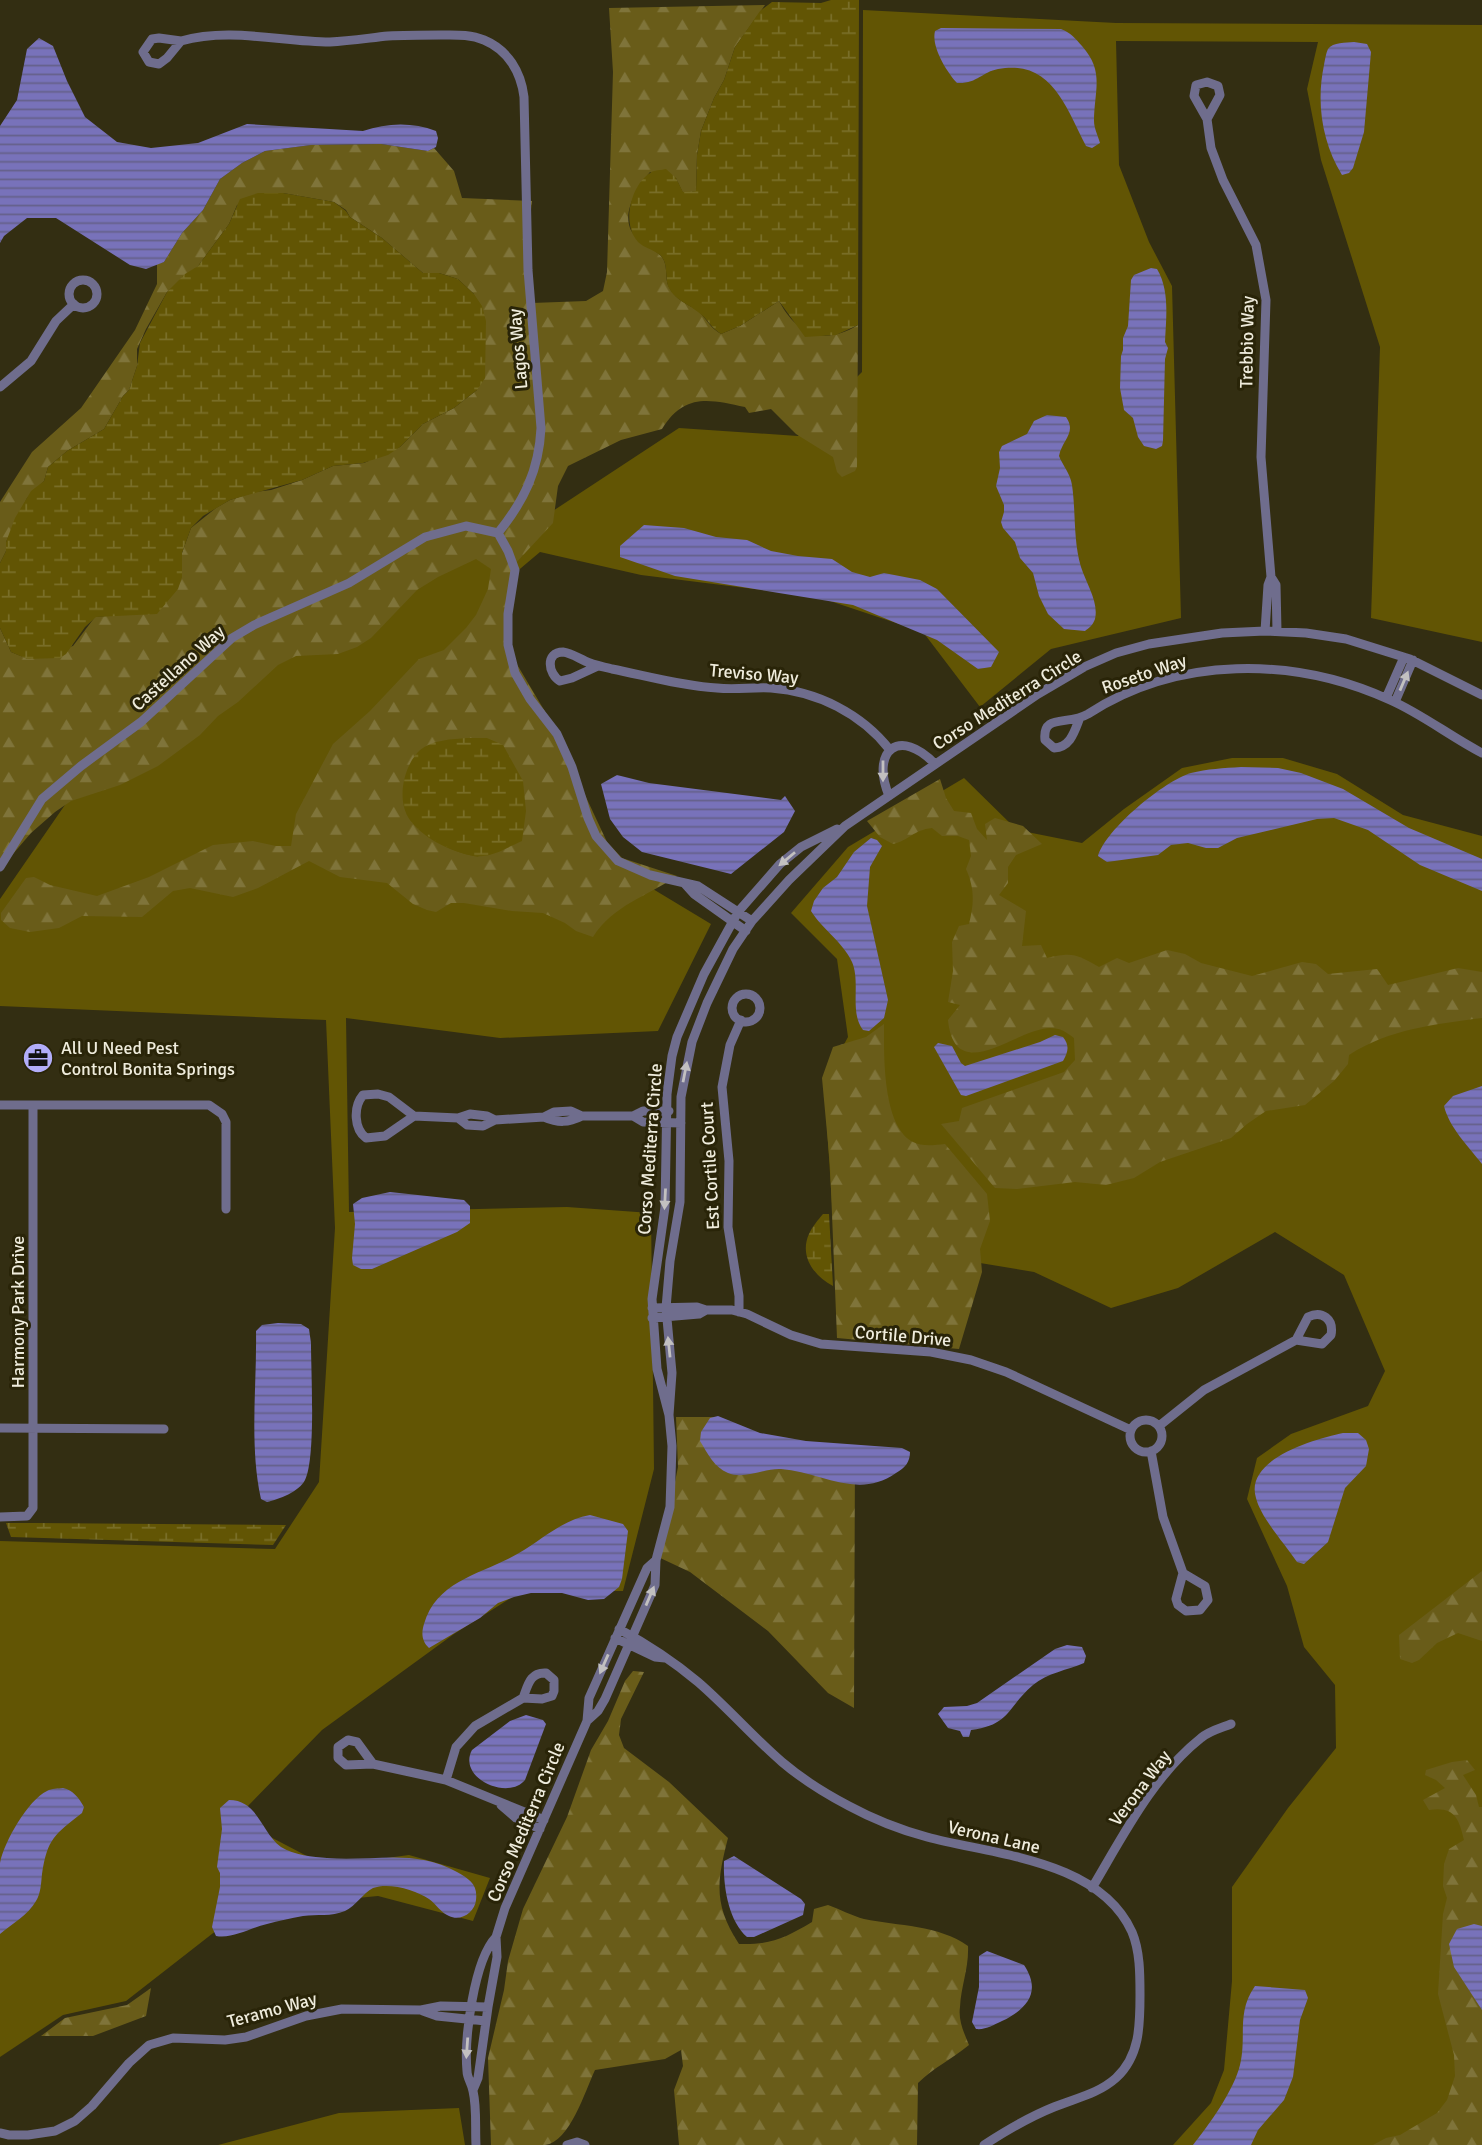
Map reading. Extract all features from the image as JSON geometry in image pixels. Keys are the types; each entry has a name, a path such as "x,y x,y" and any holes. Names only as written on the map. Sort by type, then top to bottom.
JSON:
{"street":[{"name":"Lagos Way","path":"181,41 217,36 261,36 332,42 401,35 464,36 485,40 512,61 521,79 524,97 528,270 541,428 538,453 528,488 498,533"},
{"name":"Trebbio Way","path":"1207,119 1211,148 1223,180 1256,245 1265,300 1261,457 1271,577 1265,631"},
{"path":"0,387 31,361 56,321 74,304"},
{"name":"Castellano Way","path":"0,867 42,799 81,766 141,722 232,638 254,625 349,583 425,537 466,526 498,533"},
{"path":"498,533 515,570 508,614 508,635 514,673 557,734 572,767 596,836 618,861 650,875 698,886 752,921"},
{"name":"Trebbio Way","path":"1271,577 1276,585 1277,631"},
{"name":"Corso Mediterra Circle","path":"587,1721 598,1711 605,1699 655,1585 656,1560 667,1522 672,1486 672,1446 669,1415 657,1369 652,1290 665,1207 668,1077 677,1037 704,974 738,912 780,864 816,838 845,825 1038,694 1084,667 1149,644 1177,638 1265,631 1297,632 1346,639 1408,659 1482,695"},
{"name":"Treviso Way","path":"598,666 559,681 554,678 550,667 551,659 557,653 565,652 598,666 715,688 777,688 815,696 862,722 891,750"},
{"path":"1391,700 1408,659"},
{"name":"Roseto Way","path":"1079,720 1102,705 1160,681 1197,672 1275,668 1321,676 1391,700 1482,753"},
{"path":"889,796 881,776 881,767 883,759 891,750 907,745 922,751 935,764"},
{"name":"Corso Mediterra Circle","path":"669,1415 672,1373 666,1312 670,1261 680,1202 683,1079 692,1042 733,949 752,921 845,825"},
{"path":"684,883 694,894 746,931"},
{"name":"Est Cortile Court","path":"738,1312 739,1296 728,1227 729,1161 722,1087 730,1045 741,1020"},
{"path":"414,1116 394,1131 375,1139 366,1138 357,1126 359,1099 371,1093 389,1097 414,1116 458,1118 470,1114 495,1120 544,1117 555,1122 571,1122 582,1116 632,1116 643,1111 681,1110"},
{"name":"Harmony Park Drive","path":"0,1517 27,1516 33,1508 33,1104"},
{"path":"0,1105 209,1105 222,1114 226,1122 226,1209"},
{"path":"632,1116 643,1122 681,1123"},
{"name":"Cortile Drive","path":"652,1313 699,1314 706,1310 738,1312 790,1335 821,1344 913,1350 971,1360 1006,1372 1132,1430 1134,1446 1141,1451 1151,1451"},
{"path":"1159,1426 1215,1383 1296,1340"},
{"path":"1132,1430 1144,1420 1150,1420 1159,1426 1162,1437 1160,1444 1151,1451 1161,1509 1183,1573 1177,1593 1178,1605 1186,1611 1200,1610 1208,1600 1205,1586 1183,1573"},
{"path":"0,1428 164,1429"},
{"name":"Corso Mediterra Circle","path":"473,2090 478,2078 497,1957 496,1937 505,1908 587,1721 589,1698 617,1633 647,1568 656,1560"},
{"name":"Verona Lane","path":"617,1633 659,1650 665,1658 698,1681 783,1763 849,1806 874,1819 923,1836 1029,1859 1066,1873 1092,1888 1118,1909 1133,1933 1140,1985 1138,2043 1123,2071 1103,2089 1026,2120 984,2145"},
{"path":"446,1780 452,1756 465,1735 475,1726 523,1698"},
{"name":"Verona Way","path":"1092,1888 1137,1815 1169,1772 1200,1738 1230,1724"},
{"path":"373,1764 446,1780 497,1801 542,1824"},
{"name":"Corso Mediterra Circle","path":"476,2145 473,2090 467,2075 471,2020 482,1958 496,1937"},
{"name":"Teramo Way","path":"0,2133 28,2135 55,2130 75,2121 149,2045 173,2038 225,2040 246,2037 306,2016 342,2010 488,2007"},
{"name":"Teramo Way","path":"421,2010 437,2016 486,2021"},
{"path":"567,2145 577,2141 585,2145"}],"green space":[{"path":"831,0 859,0 858,325 836,335 805,337 779,301 740,326 721,334 675,296 669,288 666,267 659,254 638,242 630,225 633,195 650,173 666,169 676,178 683,192 696,191 701,131 724,80 735,47 760,11 772,2 821,3"},
{"path":"765,5 735,47 724,80 701,131 696,191 683,193 676,178 650,172 631,203 628,220 630,228 638,239 658,253 663,260 672,291 698,311 721,334 740,326 779,301 794,322 812,334 834,335 858,325 855,471 842,477 837,472 833,457 796,434 771,409 749,413 745,407 720,402 688,404 670,417 662,429 621,440 568,466 558,486 553,523 512,567 509,615 512,656 550,720 607,842 622,858 677,876 621,909 601,926 593,937 543,913 464,903 451,903 436,912 427,910 413,904 387,883 340,877 309,861 258,888 233,897 190,888 173,891 142,917 82,916 59,928 30,932 10,928 1,920 1,913 26,878 34,877 50,885 97,896 149,877 213,845 253,841 291,846 296,814 333,744 370,711 419,659 444,650 476,615 488,589 491,569 476,559 417,590 371,638 357,647 338,654 296,656 278,665 238,702 218,716 200,735 158,766 120,785 71,801 55,812 31,833 0,869 0,628 11,652 28,659 73,646 95,617 118,615 182,577 182,553 191,528 216,508 230,500 302,480 333,466 364,463 400,447 423,424 454,408 477,390 474,294 458,279 439,273 423,273 334,202 283,193 237,205 229,224 198,266 167,292 137,349 137,366 129,390 104,429 67,451 48,467 44,481 27,498 6,542 6,551 0,563 0,502 32,452 81,408 135,330 157,284 157,264 164,262 182,233 203,210 220,179 265,151 311,145 381,144 428,151 434,148 454,171 462,198 532,201 529,227 532,303 586,301 603,291 607,272 613,72 609,8","holes":["403,800 479,857 451,849 433,840 410,819"]},
{"path":"863,10 1116,23 1482,25 1482,642 1371,618 1380,347 1321,160 1307,89 1318,42 1116,41 1119,165 1149,242 1172,286 1181,618 1051,649 980,707 923,632 818,597 641,575 540,552 490,594 570,839 711,924 658,1031 500,1038 346,1018 349,1212 567,1207 651,1213 654,1469 623,1591 522,1591 454,1634 322,1730 245,1809 261,1832 326,1866 409,1855 490,1878 473,1921 378,1896 244,1909 126,2001 63,2015 0,2057 0,1541 275,1549 319,1482 335,1228 326,1020 0,1006 0,899 69,799 391,588 530,526 679,428 798,436 862,372"},
{"path":"258,193 283,193 334,202 423,273 439,273 458,279 482,306 486,321 485,378 477,390 454,408 423,424 388,455 363,463 333,466 302,480 230,500 203,516 191,528 182,553 182,577 178,589 157,614 96,617 60,658 27,659 11,652 0,628 0,563 15,518 31,491 44,481 48,467 67,451 104,429 129,390 137,366 140,343 167,292 185,274 198,266 229,224 240,199"},
{"path":"487,738 503,745 523,781 526,811 522,841 488,855 468,855 431,838 410,820 403,803 406,774 420,750 436,742"},
{"path":"1232,758 1283,758 1337,774 1403,815 1482,836 1482,2145 1173,2145 1211,2103 1224,2070 1232,1981 1232,1887 1288,1808 1336,1748 1335,1685 1304,1647 1287,1586 1247,1499 1257,1458 1291,1434 1368,1406 1385,1371 1344,1275 1275,1232 1178,1288 1111,1308 1034,1272 974,1262 840,1327 824,1081 848,1037 837,959 791,913 848,847 964,778 1017,830 1082,843 1182,768"},
{"path":"940,779 946,798 954,811 971,813 977,829 987,840 985,824 995,818 1023,826 1042,844 1016,855 1008,867 1008,883 999,895 1026,911 1022,946 1041,945 1047,958 1074,955 1099,967 1117,958 1129,963 1167,950 1185,954 1201,963 1252,976 1302,962 1316,964 1328,974 1377,969 1388,985 1458,968 1482,972 1482,1018 1413,1029 1364,1046 1349,1055 1348,1064 1334,1081 1305,1105 1266,1111 1231,1138 1160,1162 1134,1178 1106,1185 1075,1182 1017,1189 995,1188 941,1124 959,1121 962,1108 1064,1072 1075,1060 1074,1038 1063,1031 1050,1028 1036,1030 989,1050 975,1052 962,1050 953,1040 948,1020 960,1005 948,1002 953,971 952,942 959,926 969,924 972,910 972,890 966,869 971,856 969,840 958,836 942,836 932,828 893,844 880,837 867,821"},
{"path":"884,1024 887,1088 895,1121 903,1134 913,1142 920,1145 945,1144 987,1194 990,1221 980,1249 982,1272 959,1349 837,1338 830,1165 822,1078 833,1047 866,1037"},
{"path":"823,1214 829,1214 833,1286 814,1271 806,1250 809,1234"},
{"path":"676,1417 717,1417 768,1438 855,1447 854,1708 828,1693 768,1631 690,1572 656,1556 666,1527 678,1467"},
{"path":"6,1523 286,1525 273,1545 11,1537"},
{"path":"1482,1571 1482,1641 1458,1633 1437,1643 1419,1660 1412,1663 1400,1659 1399,1635"},
{"path":"633,1671 644,1672 621,1719 619,1735 624,1748 669,1782 728,1838 721,1867 721,1904 739,1944 769,1942 785,1936 812,1922 814,1909 828,1905 864,1919 931,1930 968,1946 960,2012 969,2045 918,2083 917,2145 679,2145 674,2090 683,2066 681,2050 665,2059 595,2070 576,2114 554,2142 545,2145 491,2145 488,2058 508,1961 523,1909 567,1817 591,1750 608,1721 625,1681"},
{"path":"1467,1760 1475,1770 1463,1775 1476,1795 1479,1807 1482,1807 1482,2145 1373,2145 1400,2135 1437,2113 1447,2100 1455,2076 1454,2055 1438,1994 1443,1914 1447,1898 1443,1886 1444,1864 1449,1849 1464,1840 1454,1815 1444,1810 1429,1810 1423,1800 1445,1788 1425,1775 1426,1770"},
{"path":"151,1988 146,2016 93,2036 41,2036 65,2018 127,2005"},
{"path":"459,2108 465,2145 218,2145 339,2113"}],"shaded area":[{"path":"941,28 1061,29 1070,34 1094,64 1097,82 1094,124 1100,143 1092,148 1086,146 1064,102 1044,79 1032,71 998,69 970,82 957,83 935,44 935,31"},
{"path":"39,38 53,46 85,117 117,142 151,148 198,143 247,124 363,131 400,125 436,131 436,147 428,151 381,144 311,145 265,151 220,179 203,210 182,233 164,262 146,269 130,265 56,218 27,218 4,236 0,243 0,126 17,100 27,49"},
{"path":"1336,44 1367,44 1371,52 1364,132 1353,168 1342,175 1325,136 1322,122 1322,79 1328,49"},
{"path":"1151,268 1157,269 1164,286 1165,342 1168,348 1165,359 1163,441 1162,446 1156,449 1144,446 1138,437 1133,418 1124,410 1120,388 1121,356 1123,338 1128,326 1131,280 1134,275"},
{"path":"1047,415 1066,417 1070,428 1059,456 1071,481 1078,557 1095,606 1094,621 1085,631 1064,629 1048,614 1039,596 1033,573 1020,558 1015,542 1001,522 1004,505 996,486 1000,468 999,452 1002,446 1027,434 1034,421"},
{"path":"644,525 684,528 716,537 747,540 771,551 832,559 852,572 870,577 884,573 920,580 937,589 999,652 991,667 978,669 937,640 853,605 675,576 620,557 620,546"},
{"path":"1241,767 1278,768 1301,773 1343,789 1409,828 1482,859 1482,891 1420,865 1368,830 1334,818 1317,819 1237,838 1218,848 1188,843 1171,845 1158,855 1107,862 1098,856 1103,845 1124,820 1166,786 1191,773"},
{"path":"617,775 649,783 781,800 785,796 795,811 784,832 731,874 642,852 623,837 610,819 601,784"},
{"path":"871,838 882,846 870,867 867,906 888,1000 884,1018 869,1031 863,1030 857,1015 856,979 852,962 811,911 823,888 837,877 854,852"},
{"path":"1055,1035 1063,1037 1067,1043 1063,1061 966,1096 961,1095 934,1047 938,1043 952,1046 965,1066"},
{"path":"1482,1086 1482,1164 1455,1129 1444,1106 1453,1096"},
{"path":"390,1192 464,1200 470,1206 470,1223 457,1232 372,1269 361,1269 353,1265 352,1258 355,1224 353,1204 362,1198"},
{"path":"301,1324 309,1329 311,1453 302,1484 283,1497 267,1502 261,1499 255,1457 256,1331 262,1325"},
{"path":"718,1416 760,1433 806,1441 902,1448 910,1452 909,1459 899,1471 882,1481 868,1484 839,1482 781,1469 734,1475 715,1464 700,1441 701,1432 710,1418"},
{"path":"1343,1433 1358,1433 1366,1440 1369,1449 1366,1466 1345,1488 1328,1542 1304,1564 1297,1562 1263,1514 1256,1498 1255,1484 1261,1472 1284,1453"},
{"path":"590,1515 623,1524 628,1531 619,1587 604,1599 588,1600 562,1593 531,1593 514,1597 498,1603 480,1618 429,1648 423,1637 424,1624 430,1609 451,1587 519,1553 562,1526"},
{"path":"1067,1645 1082,1647 1086,1656 1084,1663 1033,1685 1007,1714 994,1724 971,1730 969,1737 963,1737 960,1731 948,1728 938,1714 944,1707 977,1703 1055,1649"},
{"path":"526,1715 543,1720 546,1724 525,1780 517,1786 507,1788 486,1783 472,1769 469,1760 472,1750 510,1721"},
{"path":"63,1788 78,1798 84,1807 82,1813 59,1832 50,1845 44,1862 39,1895 33,1906 0,1934 0,1863 6,1844 32,1803 49,1790"},
{"path":"229,1800 247,1805 274,1841 286,1850 322,1858 425,1860 457,1872 472,1883 476,1890 475,1904 467,1915 454,1918 417,1893 394,1886 379,1886 369,1890 353,1906 340,1913 308,1915 235,1935 216,1936 212,1927 220,1887 217,1867 222,1829 220,1808"},
{"path":"734,1856 801,1899 805,1904 803,1915 754,1937 747,1937 731,1912 724,1881 724,1861"},
{"path":"1474,1924 1482,1926 1482,2010 1454,1967 1449,1944 1457,1929"},
{"path":"987,1951 1024,1965 1032,1983 1032,1991 1019,2011 989,2027 976,2029 972,2022 979,1987 979,1956"},
{"path":"1255,1986 1305,1990 1308,1998 1300,2020 1293,2077 1284,2100 1258,2130 1251,2145 1193,2145 1220,2107 1237,2075 1242,2054 1244,2015"}],"place":[{"name":"All U Need Pest Control Bonita Springs","path":"38,1058"}]}
